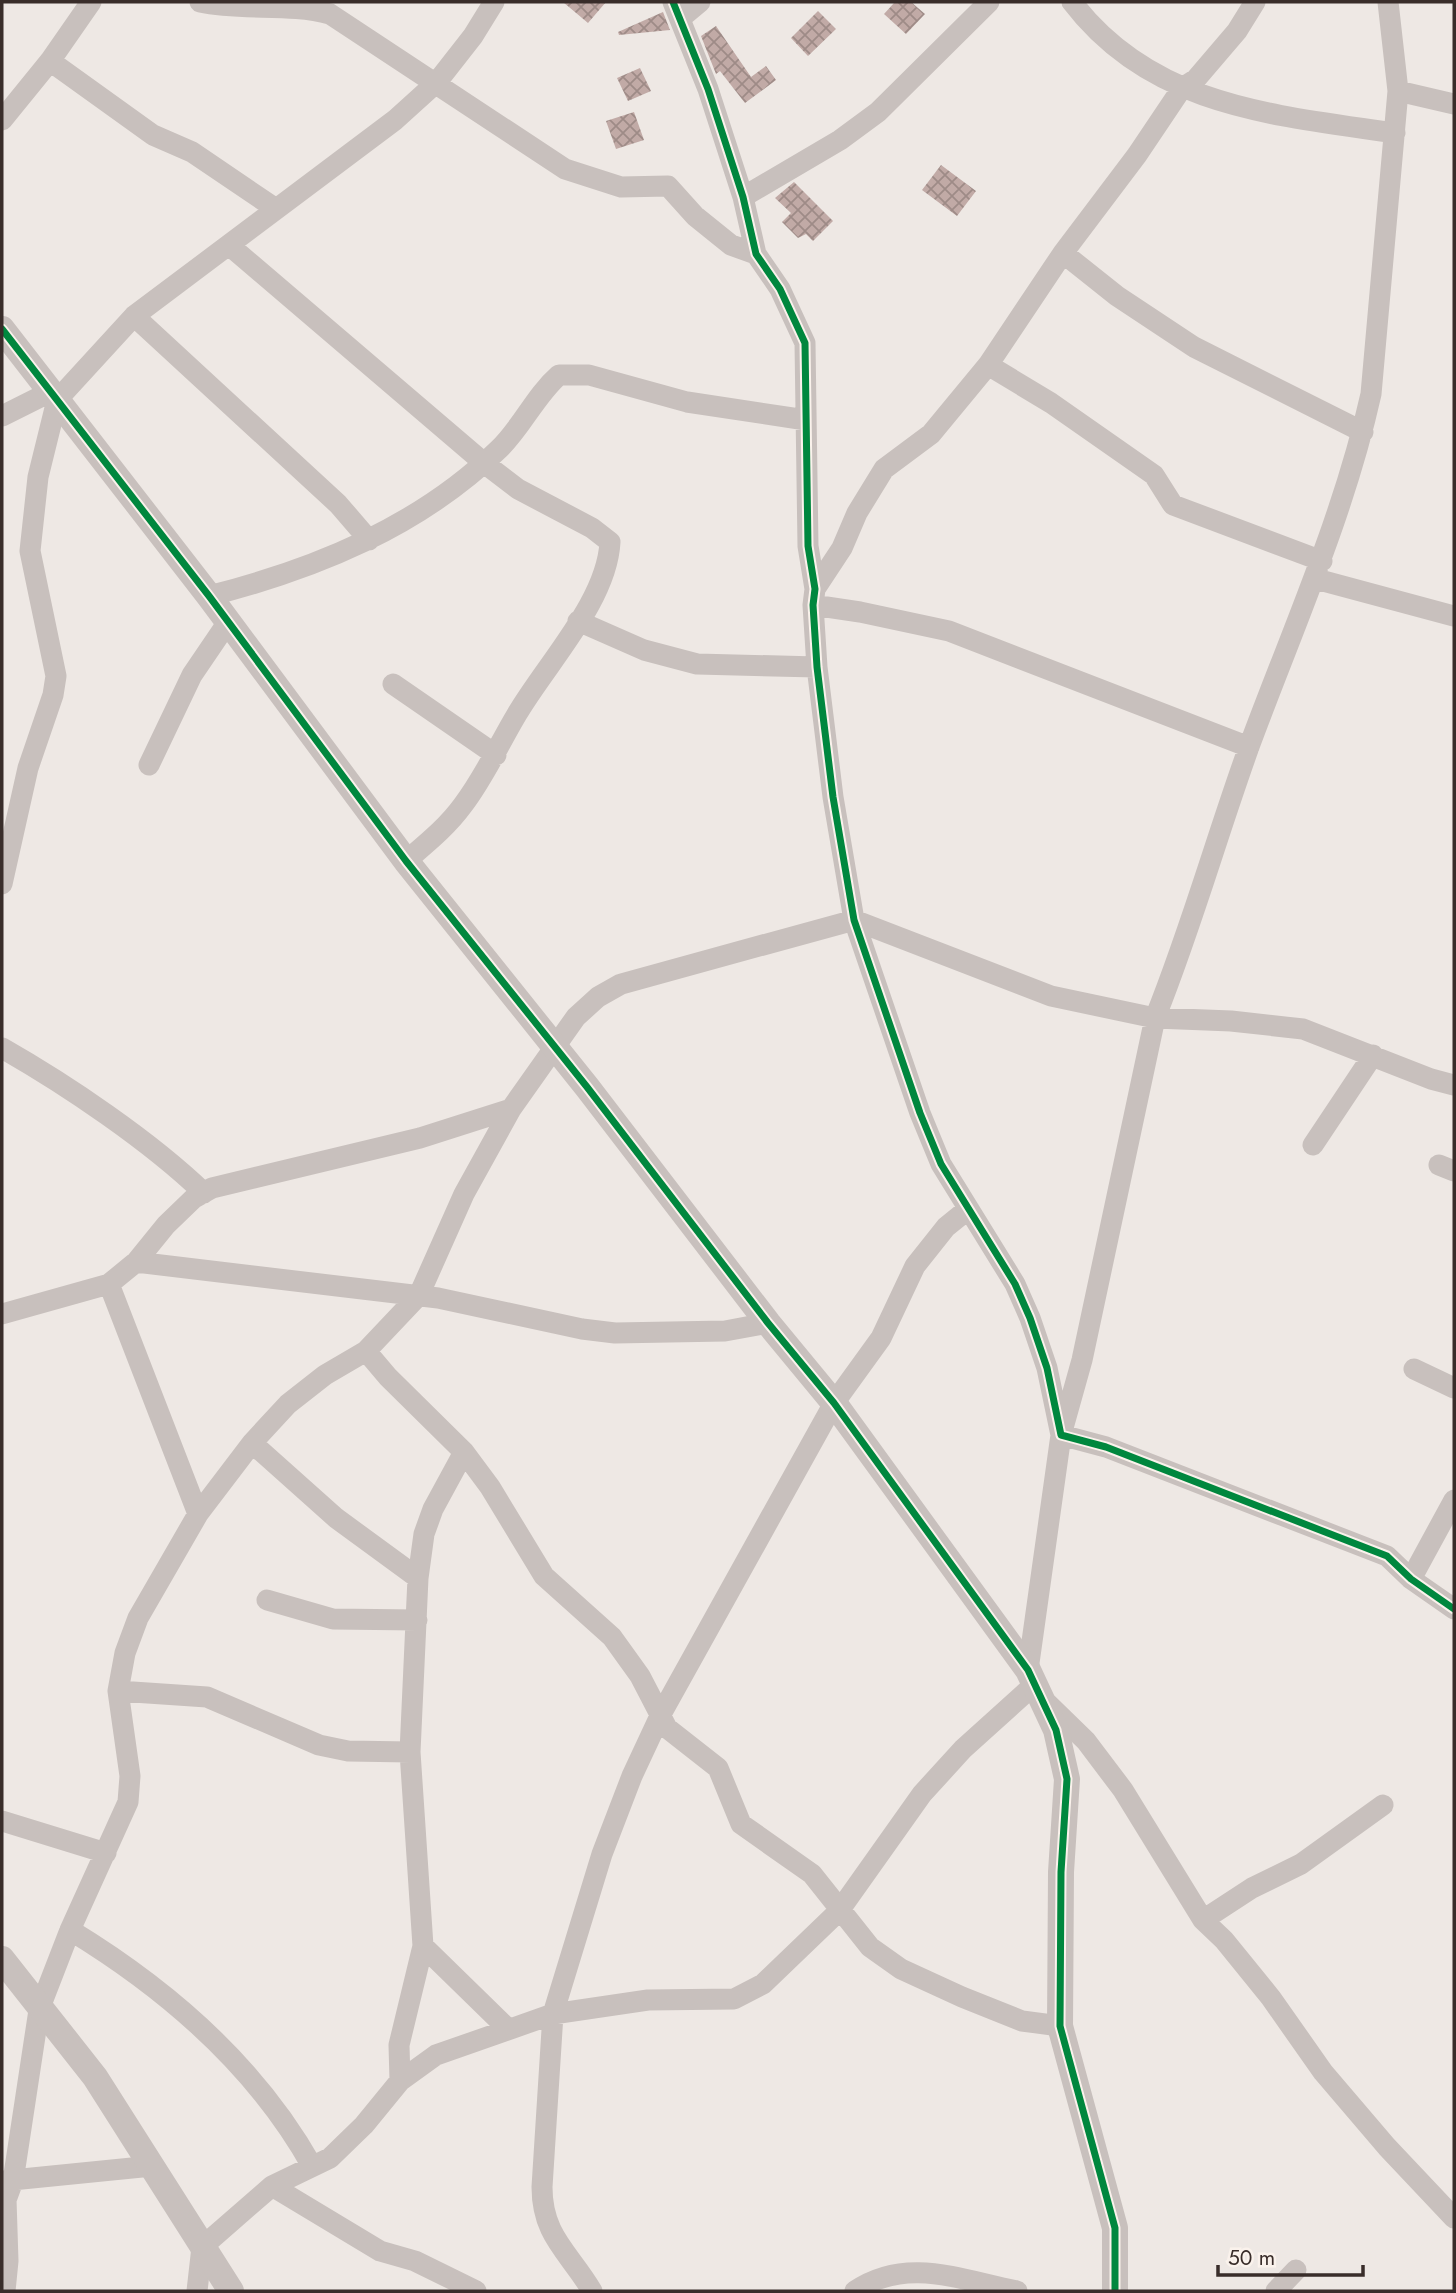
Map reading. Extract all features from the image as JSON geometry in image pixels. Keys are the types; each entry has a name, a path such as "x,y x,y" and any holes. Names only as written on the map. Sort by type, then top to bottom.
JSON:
{"street":[{"path":"2,120 50,61 91,2"},
{"path":"200,2 307,8 330,15 437,82 565,169 621,187 668,186 695,216 731,245 756,254"},
{"path":"2,416 53,396 134,317 395,120 437,82 494,2"},
{"path":"700,2 678,9 743,197 756,254 780,289 805,343 808,546 814,597 817,667 829,770 854,920 920,1113 941,1164 1015,1284 1030,1318 1047,1368 1060,1435"},
{"path":"743,197 840,140 878,112 989,2"},
{"path":"1072,2 1118,52 1135,65 1182,88 1258,110 1395,133"},
{"path":"814,597 842,548 857,513 884,469 931,434 988,365 1063,253 1137,155 1182,88 1196,79 1237,31 1255,2"},
{"path":"1115,2291 1115,2228 1060,2026 1061,1872 1067,1779 1056,1730 1036,1685 1060,1435 1085,1347 1155,1018 1176,966 1249,747 1319,570 1363,432 1371,394 1379,324 1398,91 1388,2"},
{"path":"50,61 153,135 192,152 276,209"},
{"path":"1398,91 1454,104"},
{"path":"230,246 484,463 518,489 592,528 610,542 604,571 578,621 517,714 496,755 463,805 440,832 406,861"},
{"path":"1063,253 1117,296 1194,347 1363,432"},
{"path":"134,317 338,504 369,540"},
{"path":"2,329 229,622 406,861 554,1046 768,1323 834,1403 1036,1685 1086,1741 1123,1790 1203,1920 1224,1940 1271,1998 1331,2081 1454,2218"},
{"path":"988,365 1051,403 1154,475 1173,505 1319,570 1454,616"},
{"path":"209,596 279,578 369,540 443,496 513,436 550,383 559,375 571,373 609,379 687,402 806,420"},
{"path":"2,884 28,768 53,695 56,676 30,551 38,477 53,396"},
{"path":"814,597 860,611 949,631 1249,747"},
{"path":"578,621 643,650 697,664 817,667"},
{"path":"149,765 192,675 229,622"},
{"path":"393,684 496,755"},
{"path":"5,2291 8,2261 6,2193 39,2010 70,1930 128,1802 130,1776 118,1691 125,1653 138,1618 198,1514 252,1443 288,1404 325,1375 366,1351 419,1295 464,1194 511,1109 576,1017 598,997 621,984 854,920 1051,996 1155,1018 1231,1021 1303,1029 1431,1079 1454,1085"},
{"path":"2,1048 31,1065 175,1165 204,1193"},
{"path":"1313,1144 1373,1055"},
{"path":"2,1314 109,1284 136,1262 166,1225 212,1188 420,1138 511,1109"},
{"path":"592,2291 542,2213 553,2014 602,1854 632,1776 660,1716 834,1403 881,1338 915,1266 946,1227 967,1210"},
{"path":"136,1262 419,1295 615,1333 724,1331 768,1323"},
{"path":"109,1284 198,1514"},
{"path":"366,1351 388,1377 464,1452 502,1505 544,1576 612,1637 640,1676 667,1728 723,1775 741,1824 812,1874 870,1947 901,1969 1022,2021 1060,2026"},
{"path":"1414,1369 1454,1388"},
{"path":"1060,1435 1106,1447 1387,1556 1411,1579 1454,1609"},
{"path":"252,1443 336,1518 418,1578"},
{"path":"400,2081 399,2045 423,1946 410,1752 418,1578 424,1534 433,1509 464,1452"},
{"path":"1411,1579 1454,1500"},
{"path":"267,1600 333,1619 417,1620"},
{"path":"197,2291 202,2247 272,2186 330,2158 364,2125 400,2081 436,2055 553,2014 648,2000 734,2000 763,1984 811,1941 839,1911 922,1794 963,1749 1036,1685"},
{"path":"118,1691 207,1697 319,1745 358,1752 410,1752"},
{"path":"1203,1920 1252,1888 1301,1864 1383,1804"},
{"path":"2,1821 106,1853"},
{"path":"70,1930 149,1982 230,2056 259,2086 290,2126 312,2166"},
{"path":"423,1946 507,2028"},
{"path":"2,1959 39,2010 95,2077 231,2291"},
{"path":"6,2193 152,2166"},
{"path":"272,2186 380,2251 415,2262 476,2291"},
{"path":"1276,2291 1296,2270"},
{"path":"855,2291 896,2272 919,2271 1017,2291"}],"building":[{"path":"563,2 606,2 588,23"},
{"path":"895,2 911,2 925,14 906,34 884,14"},
{"path":"818,11 836,29 808,56 791,38"},
{"path":"663,12 670,30 619,35 618,32"},
{"path":"716,26 751,77 766,66 776,80 745,103 720,71 716,74 701,36"},
{"path":"640,68 651,91 628,101 617,78"},
{"path":"634,112 644,140 616,149 606,121"},
{"path":"941,165 976,191 957,216 922,190"},
{"path":"794,182 833,221 813,241 806,234 798,238 782,222 791,213 775,198"}],"cycle path":[{"path":"673,2 708,89 743,197 756,254 780,289 805,343 808,546 815,589 813,605 817,667 833,797 854,920 920,1113 941,1164 1015,1284 1030,1318 1047,1368 1061,1435 1106,1447 1387,1556 1411,1579 1454,1609"},
{"path":"2,329 209,596 406,861 587,1087 768,1323 834,1403 1028,1670 1056,1730 1067,1779 1061,1872 1060,2026 1115,2228 1115,2291"}]}
